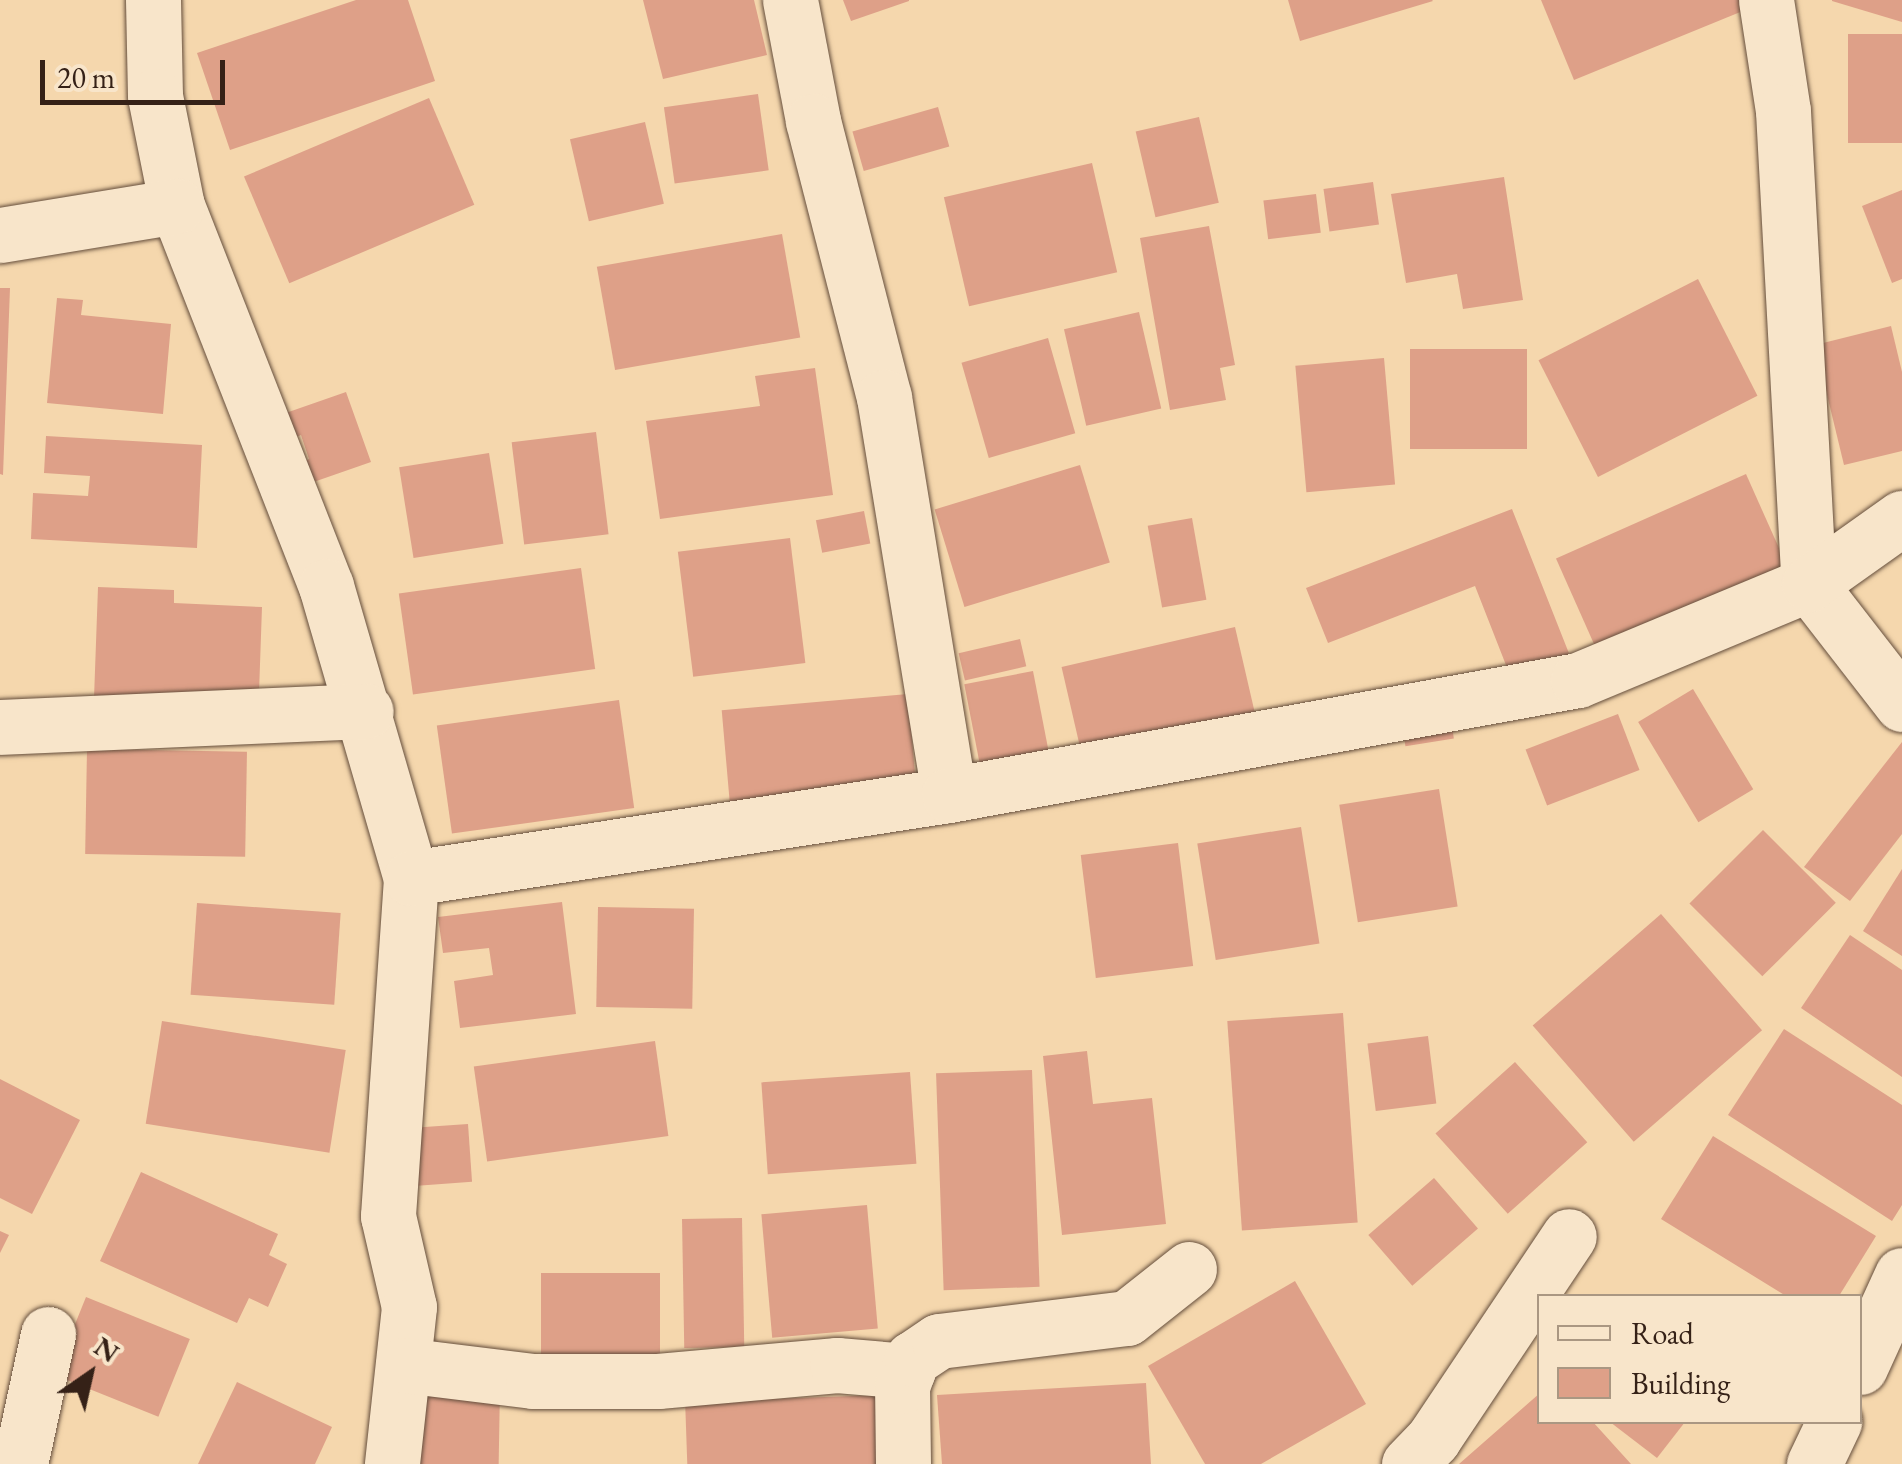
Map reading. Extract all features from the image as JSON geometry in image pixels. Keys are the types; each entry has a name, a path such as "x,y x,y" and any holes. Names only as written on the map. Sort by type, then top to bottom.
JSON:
{"street":[{"path":"153,0 156,96 177,206 326,586 366,711 410,878 388,1216 409,1307 392,1464"},
{"path":"790,0 813,121 884,398 949,795"},
{"path":"1766,0 1782,110 1809,584 1902,704"},
{"path":"0,235 177,206"},
{"path":"410,878 949,795 1578,680 1809,584 1902,518"},
{"path":"0,727 366,711"},
{"path":"1409,1464 1434,1438 1569,1236"},
{"path":"903,1464 912,1358 939,1341 1126,1318 1189,1269"},
{"path":"1862,1363 1902,1275"},
{"path":"20,1464 48,1334"},
{"path":"403,1365 533,1382 658,1381 837,1365 908,1371"},
{"path":"1814,1464 1833,1424"}],"building":[{"path":"356,0 408,0 435,81 230,150 197,53"},
{"path":"643,0 754,0 767,55 663,79"},
{"path":"843,0 909,0 909,1 851,21"},
{"path":"1288,0 1432,0 1433,1 1300,41"},
{"path":"1541,0 1753,0 1755,6 1574,80"},
{"path":"1902,0 1902,22 1832,1"},
{"path":"1848,34 1902,34 1902,143 1848,143"},
{"path":"758,94 769,170 675,183 664,107"},
{"path":"429,98 474,205 289,283 244,177"},
{"path":"938,107 949,146 864,171 852,132"},
{"path":"1199,117 1219,203 1155,217 1136,132"},
{"path":"645,122 664,204 589,221 570,139"},
{"path":"1092,163 1117,272 969,306 944,197"},
{"path":"1504,177 1523,300 1463,309 1457,274 1406,283 1391,194"},
{"path":"1373,182 1379,225 1329,232 1323,189"},
{"path":"1902,190 1902,279 1892,283 1862,206"},
{"path":"1316,194 1321,233 1268,239 1263,200"},
{"path":"1209,226 1235,365 1220,368 1226,400 1170,410 1140,238"},
{"path":"782,234 800,337 615,370 597,267"},
{"path":"1698,279 1757,396 1598,477 1539,360"},
{"path":"0,288 10,288 3,475 0,474"},
{"path":"57,298 83,300 81,315 171,324 163,414 47,403"},
{"path":"1139,312 1161,408 1086,426 1064,329"},
{"path":"1891,326 1902,372 1902,451 1844,465 1815,345"},
{"path":"1048,338 1075,433 989,458 961,363"},
{"path":"1410,349 1527,349 1527,449 1410,449"},
{"path":"1384,358 1395,485 1306,492 1295,366"},
{"path":"815,368 833,495 660,519 646,421 760,406 755,376"},
{"path":"346,392 371,462 305,485 298,464 309,459 301,435 289,440 280,415"},
{"path":"596,432 609,534 524,545 512,442"},
{"path":"46,436 202,445 197,548 31,539 33,493 88,496 90,476 44,473"},
{"path":"489,453 503,544 414,558 399,467"},
{"path":"1080,465 1110,563 964,607 935,509"},
{"path":"1746,474 1791,575 1601,660 1556,559"},
{"path":"1512,509 1572,661 1513,683 1475,586 1328,643 1306,588"},
{"path":"864,511 870,543 822,553 816,520"},
{"path":"1192,518 1206,600 1162,608 1148,526"},
{"path":"790,538 805,663 693,677 678,552"},
{"path":"581,568 595,669 413,695 399,594"},
{"path":"98,587 174,590 174,603 262,607 259,693 94,698"},
{"path":"1235,627 1256,718 1082,758 1062,667"},
{"path":"1020,639 1026,666 965,680 959,653"},
{"path":"1033,671 1050,758 981,772 964,684"},
{"path":"1693,689 1753,789 1698,822 1638,722"},
{"path":"908,694 917,794 730,810 722,710"},
{"path":"619,700 634,808 452,834 437,726"},
{"path":"1449,708 1454,739 1405,746 1401,716"},
{"path":"1618,714 1640,770 1547,805 1526,749"},
{"path":"1902,742 1902,834 1850,901 1804,867"},
{"path":"87,749 247,752 245,857 85,854"},
{"path":"1439,789 1458,907 1358,922 1339,805"},
{"path":"1301,827 1319,944 1216,960 1197,843"},
{"path":"1763,830 1836,903 1762,976 1689,904"},
{"path":"1178,843 1193,966 1096,978 1081,855"},
{"path":"1902,869 1902,956 1863,931"},
{"path":"562,902 576,1014 460,1028 454,981 493,975 489,948 443,953 438,917"},
{"path":"197,903 341,913 334,1005 191,995"},
{"path":"598,907 694,909 692,1009 596,1007"},
{"path":"1661,914 1762,1030 1634,1142 1533,1026"},
{"path":"1850,935 1902,970 1902,1077 1801,1008"},
{"path":"1343,1013 1358,1222 1242,1231 1227,1021"},
{"path":"162,1021 346,1050 329,1153 146,1124"},
{"path":"1784,1029 1902,1105 1902,1205 1892,1221 1728,1115"},
{"path":"1428,1036 1436,1103 1376,1111 1367,1043"},
{"path":"655,1041 668,1136 487,1162 474,1066"},
{"path":"1087,1051 1093,1104 1152,1098 1166,1224 1062,1235 1043,1056"},
{"path":"1515,1062 1587,1142 1508,1214 1435,1134"},
{"path":"1032,1070 1040,1287 944,1290 936,1073"},
{"path":"910,1072 916,1164 768,1174 761,1082"},
{"path":"0,1079 80,1120 32,1214 0,1198"},
{"path":"468,1124 472,1182 414,1186 410,1128"},
{"path":"1713,1136 1876,1236 1840,1294 1783,1294 1661,1219"},
{"path":"141,1172 278,1234 269,1255 287,1264 268,1307 249,1298 237,1323 100,1261"},
{"path":"1434,1178 1478,1229 1412,1286 1368,1235"},
{"path":"867,1205 878,1329 772,1338 761,1214"},
{"path":"742,1218 744,1347 684,1348 682,1219"},
{"path":"0,1231 9,1235 0,1253"},
{"path":"541,1273 660,1273 660,1368 541,1368"},
{"path":"1295,1281 1366,1404 1261,1464 1205,1464 1148,1366"},
{"path":"86,1297 190,1339 158,1417 55,1375"},
{"path":"237,1382 332,1427 315,1464 198,1464"},
{"path":"1146,1383 1151,1464 942,1464 937,1395"},
{"path":"416,1386 500,1387 499,1464 415,1464"},
{"path":"881,1395 883,1464 687,1464 685,1402"},
{"path":"1537,1396 1537,1424 1595,1424 1631,1464 1459,1464"},
{"path":"1613,1424 1683,1424 1657,1458"}]}
